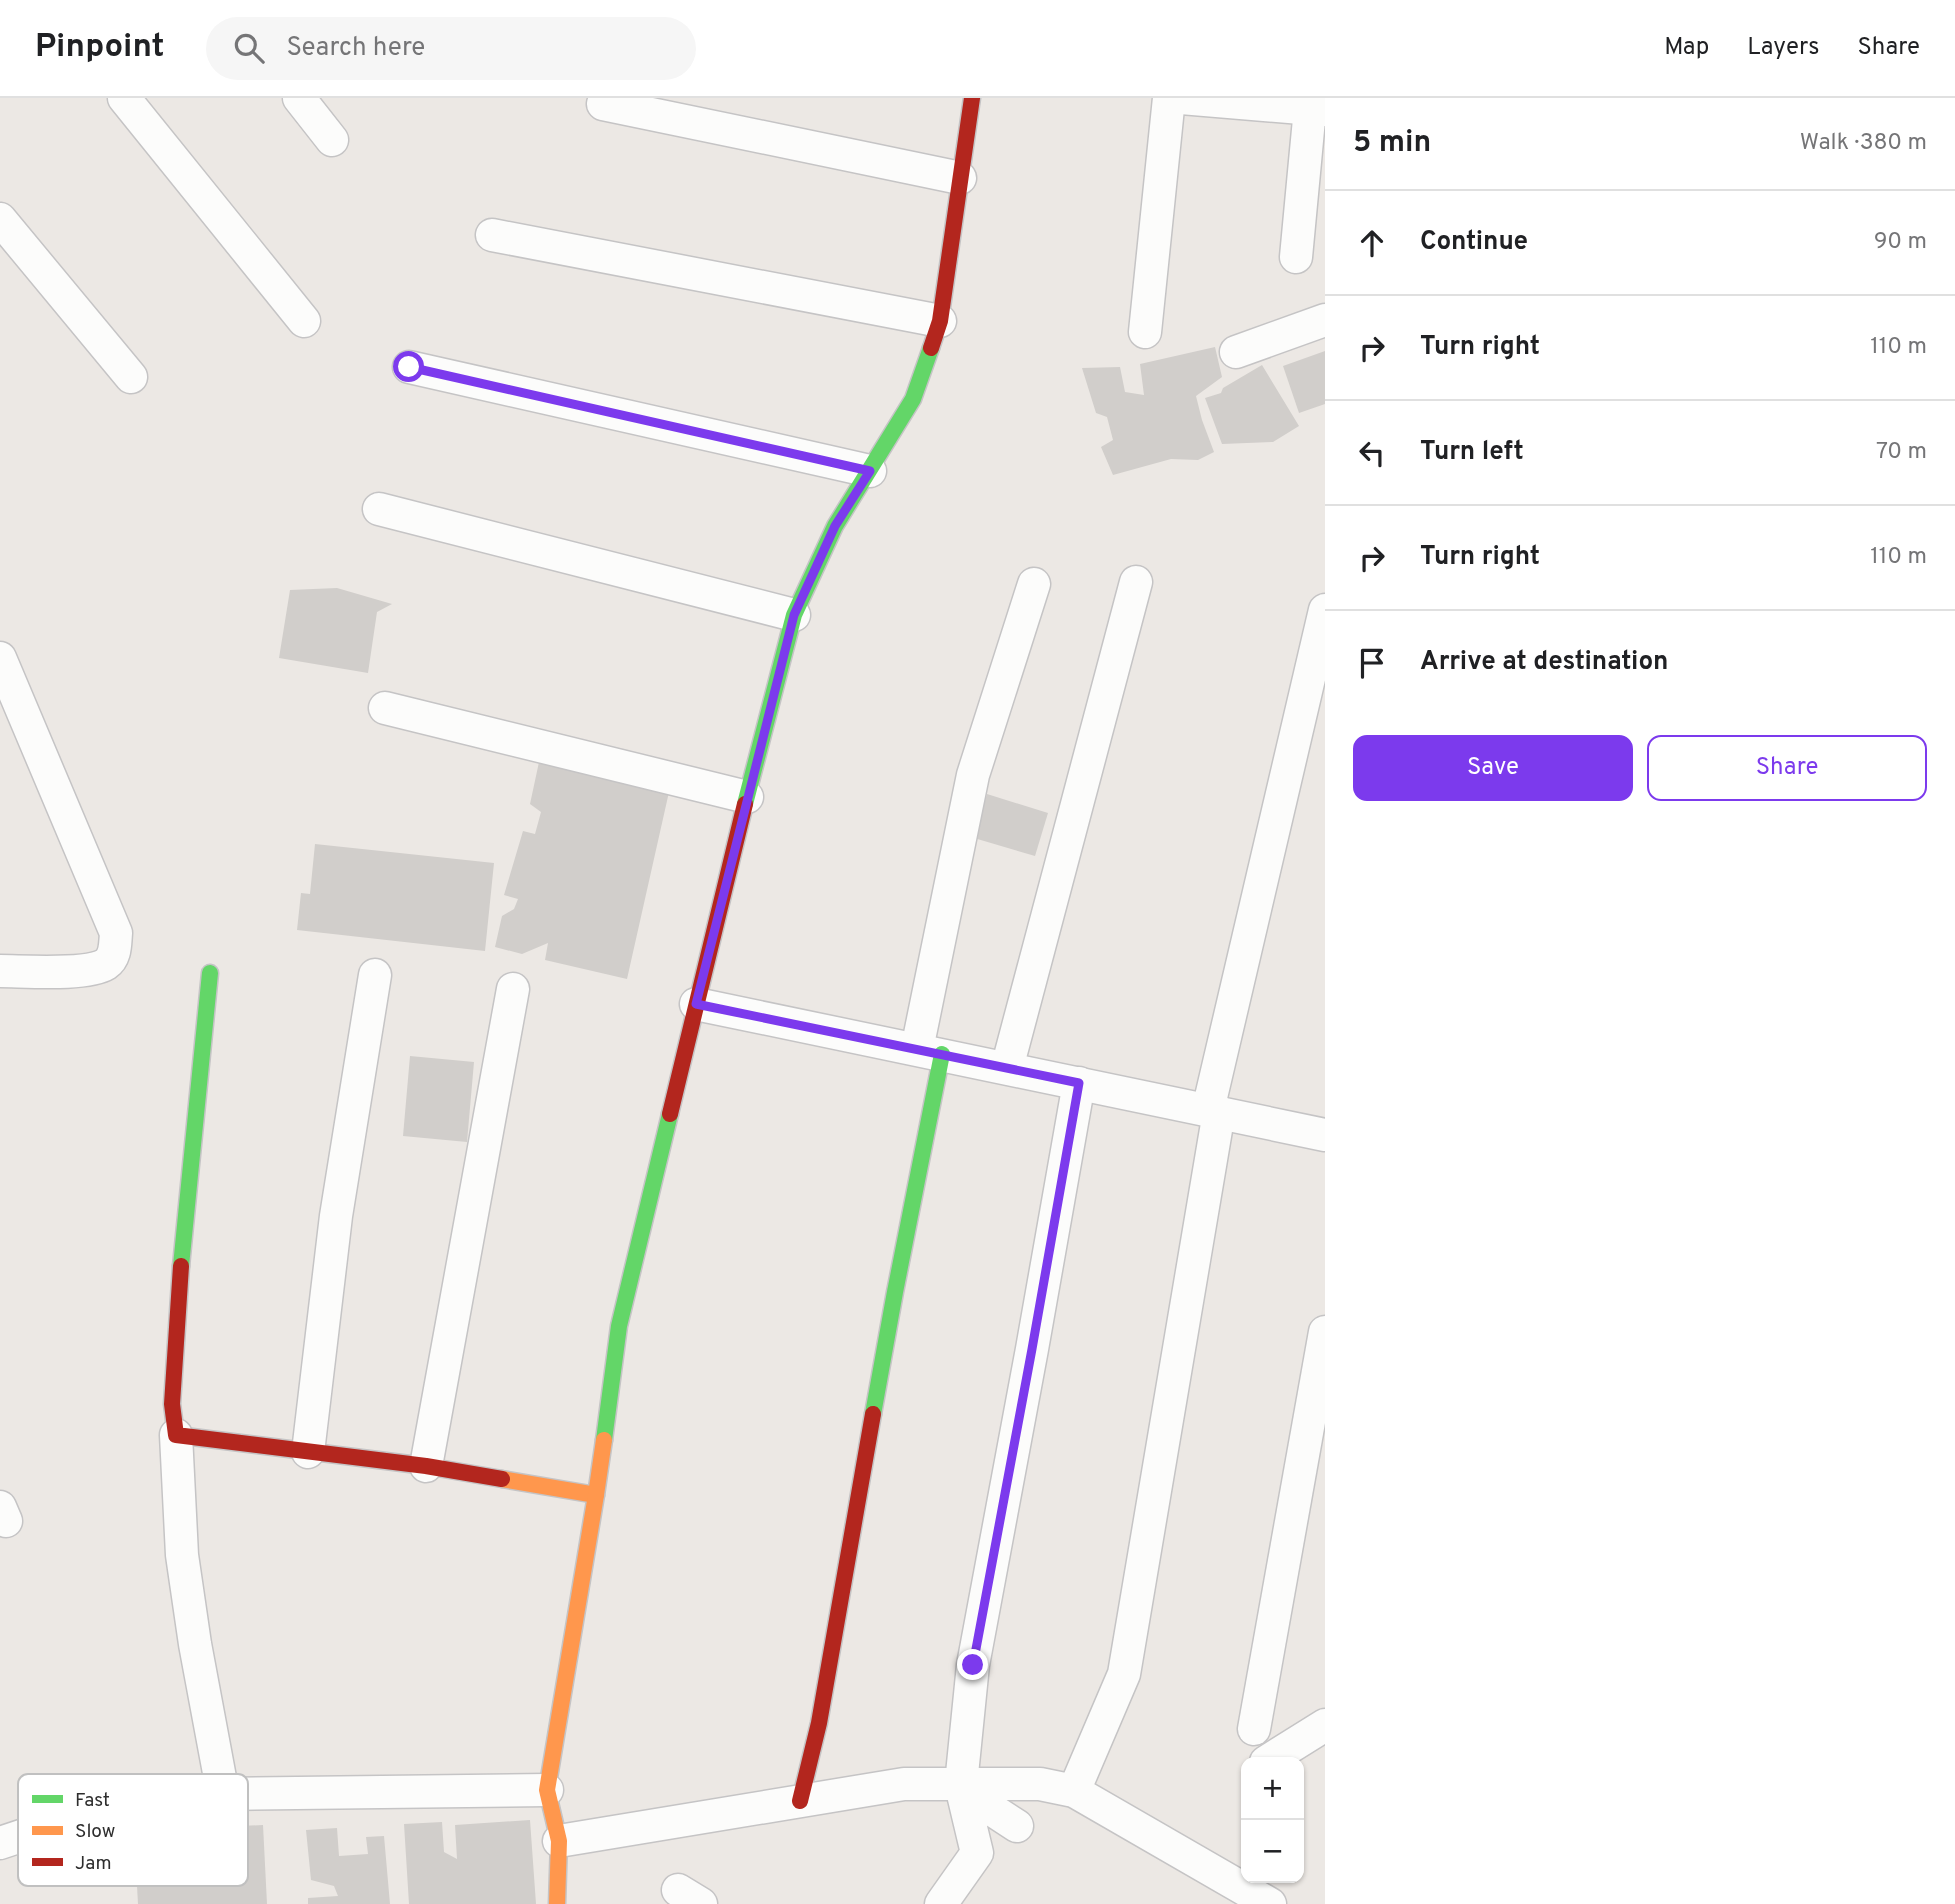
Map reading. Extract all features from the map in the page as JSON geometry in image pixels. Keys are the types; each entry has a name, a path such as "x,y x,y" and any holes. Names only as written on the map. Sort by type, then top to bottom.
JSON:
{"street":[{"path":"124,98 304,321"},
{"path":"299,98 332,141"},
{"path":"557,1904 559,1842 547,1790 596,1495 619,1326 696,1004 794,615 835,526 913,399 940,321 972,98"},
{"path":"1145,332 1169,98"},
{"path":"1181,98 1315,106 1296,257"},
{"path":"603,104 960,178"},
{"path":"0,219 131,377"},
{"path":"492,235 940,321"},
{"path":"1236,352 1325,320"},
{"path":"409,367 870,471"},
{"path":"379,509 794,615"},
{"path":"1007,1068 1136,582"},
{"path":"800,1801 819,1723 895,1292 973,775 1034,584"},
{"path":"1074,1791 1125,1674 1213,1111 1325,610"},
{"path":"0,658 116,933 115,952 107,964 83,971 0,971"},
{"path":"385,708 747,797"},
{"path":"210,973 177,1309 172,1404 183,1555 195,1644 219,1774"},
{"path":"308,1452 336,1216 375,975"},
{"path":"426,1466 513,989"},
{"path":"696,1004 1325,1135"},
{"path":"961,1784 973,1665 1079,1083"},
{"path":"1254,1729 1325,1332"},
{"path":"176,1435 426,1466 596,1495"},
{"path":"1274,1757 1325,1725"},
{"path":"559,1842 904,1784 1040,1784 1074,1791 1270,1904"},
{"path":"248,1794 547,1790"},
{"path":"941,1904 977,1853 962,1790 1017,1826"},
{"path":"0,1843 18,1837"}],"building":[{"path":"1215,347 1222,377 1196,396 1214,452 1198,460 1171,459 1113,475 1101,447 1113,440 1107,417 1096,413 1082,368 1120,367 1125,392 1144,395 1140,364"},
{"path":"1325,351 1325,404 1299,413 1283,366"},
{"path":"1262,365 1299,426 1273,442 1222,444 1205,398 1221,393 1223,388"},
{"path":"337,588 392,604 377,612 368,673 279,658 290,590"},
{"path":"539,762 669,792 627,979 545,960 548,943 522,954 495,947 502,916 514,909 518,899 504,895 523,831 535,834 541,812 530,804"},
{"path":"987,794 1048,813 1035,856 974,838"},
{"path":"315,844 494,863 485,951 297,930 301,893 310,894"},
{"path":"410,1056 474,1062 467,1142 403,1136"},
{"path":"530,1820 536,1904 409,1904 404,1824 442,1822 444,1852 457,1859 455,1825"},
{"path":"263,1825 267,1904 138,1904 137,1886 248,1886 248,1826"},
{"path":"337,1828 339,1856 368,1854 366,1837 384,1836 390,1904 308,1904 308,1898 338,1896 334,1886 311,1880 306,1830"}],"traffic: fast":[{"path":"745,804 794,615 835,526 913,399 931,348"},
{"path":"181,1266 210,973"},
{"path":"873,1414 942,1054"},
{"path":"604,1440 619,1326 670,1114"}],"traffic: slow":[{"path":"557,1904 559,1841 547,1790 604,1440"},
{"path":"502,1479 596,1495"}],"traffic: jam":[{"path":"931,348 940,321 972,98"},
{"path":"670,1114 745,804"},
{"path":"181,1266 172,1404 176,1435 426,1466 502,1479"},
{"path":"800,1801 819,1723 873,1414"}],"route":[{"path":"409,367 870,471 835,526 794,615 696,1004 1079,1083 973,1665"}]}
